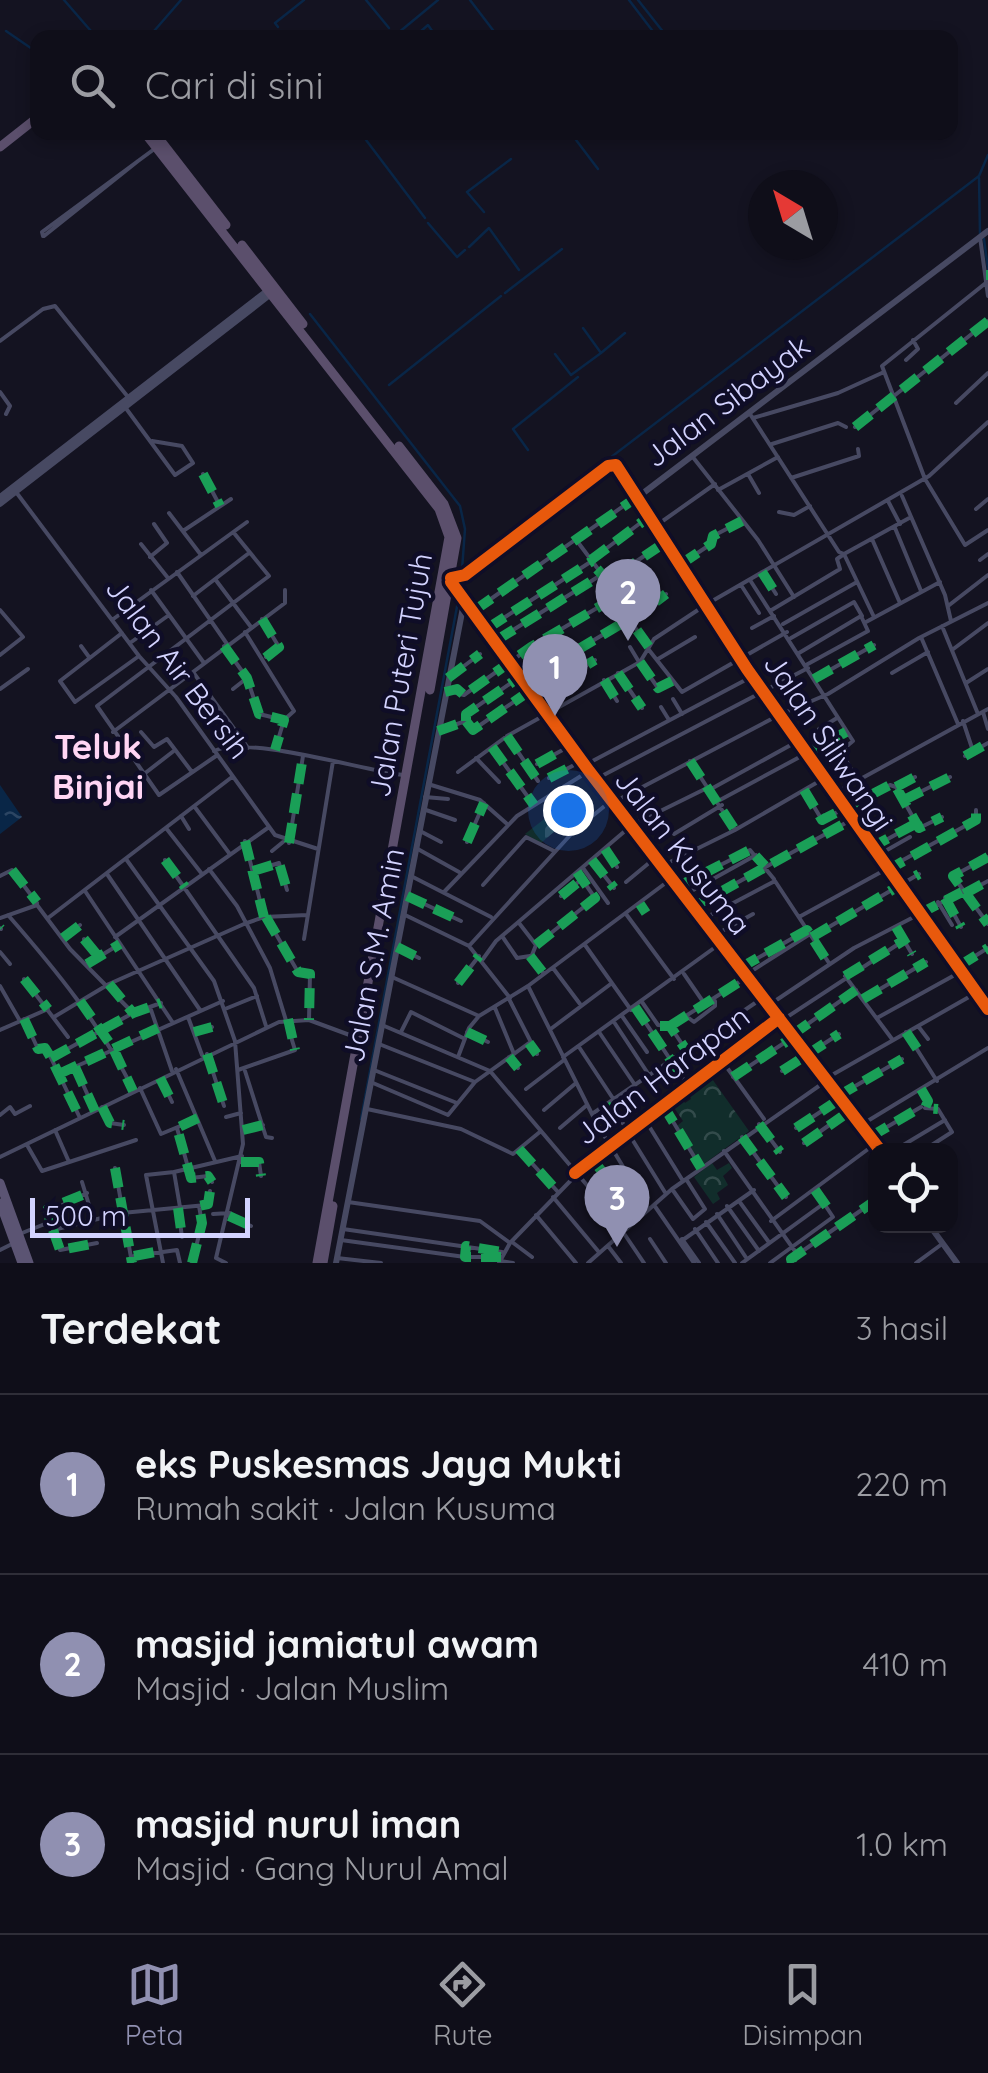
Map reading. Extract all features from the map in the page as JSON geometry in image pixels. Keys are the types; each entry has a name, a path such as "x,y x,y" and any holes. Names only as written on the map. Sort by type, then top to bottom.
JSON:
{"highway":[{"path":"0,144 30,120"},
{"name":"Jalan Puteri Tujuh","path":"150,140 240,247 269,292 390,439 439,509 450,543 320,1263"},
{"name":"Jalan Puteri Tujuh","path":"160,140 452,520 457,544 456,588 358,1038 320,1263"}],"main road":[{"path":"0,1184 24,1262"},
{"path":"0,1203 16,1238"}],"street":[{"path":"95,194 40,236 156,147"},
{"name":"Jalan Sibayak","path":"456,588 464,575 609,465 616,465 638,497 751,415 988,230"},
{"path":"980,236 988,292"},
{"path":"987,276 883,364 924,479 965,545 988,530"},
{"path":"0,501 269,292"},
{"path":"0,341 43,308 55,306 128,398"},
{"path":"856,427 988,320"},
{"path":"912,340 918,349"},
{"path":"906,360 925,344"},
{"path":"0,501 126,407 199,346"},
{"path":"874,617 844,554 751,415 838,393 884,372"},
{"path":"956,403 988,374"},
{"path":"0,392 10,406 6,414"},
{"path":"126,407 174,475 193,463 182,446 152,441"},
{"path":"770,444 838,422 846,427"},
{"path":"458,772 507,736 639,662 654,639 707,604 924,479 988,422"},
{"path":"791,478 859,456 858,449"},
{"path":"692,456 794,597"},
{"path":"657,526 716,487 778,457"},
{"path":"202,474 220,506"},
{"path":"748,474 759,493"},
{"name":"Jalan Air Bersih","path":"16,492 269,827 286,842"},
{"path":"901,494 940,582 951,621"},
{"path":"475,610 638,497"},
{"name":"Jalan Siliwangi","path":"638,497 762,691 886,871 988,1009"},
{"path":"183,531 231,499"},
{"path":"976,509 988,499"},
{"path":"888,501 921,591"},
{"path":"779,512 794,515 810,506"},
{"path":"170,512 201,555"},
{"path":"488,628 591,561 650,516"},
{"path":"752,628 840,569 837,559 844,554 911,517"},
{"path":"680,564 711,544 712,537 742,521"},
{"path":"112,620 248,522"},
{"path":"150,556 167,542 154,524"},
{"path":"234,533 269,575 98,704 113,732 160,795 226,746 275,750 408,776"},
{"path":"872,539 900,602"},
{"path":"578,541 608,581 667,542"},
{"path":"140,544 168,578"},
{"path":"193,596 251,552"},
{"path":"980,560 988,554"},
{"path":"177,572 248,678 259,714 284,720"},
{"path":"762,572 776,594"},
{"path":"497,640 601,575"},
{"path":"947,606 988,575"},
{"path":"214,580 251,626"},
{"path":"662,866 803,791 852,771 841,752 854,742 791,638 750,580"},
{"path":"782,625 857,582"},
{"path":"866,622 940,582"},
{"path":"741,585 759,612"},
{"name":"Jalan Kusuma","path":"456,588 585,766 874,1143"},
{"name":"Jalan S.M. Amin","path":"337,1261 448,678 456,588"},
{"path":"152,590 204,664"},
{"path":"113,732 286,602 284,590"},
{"path":"596,660 533,692 478,728 471,730 466,721 466,714 666,594"},
{"path":"445,692 456,689 464,695 564,626 616,598 672,682 683,692 787,632"},
{"path":"596,779 807,667 866,632 866,622 854,602 791,638"},
{"path":"951,621 953,624 988,604"},
{"path":"0,610 23,637 1,653"},
{"path":"130,643 169,615"},
{"path":"799,653 861,616"},
{"path":"262,619 279,647 264,659"},
{"path":"469,946 554,851 613,801 824,694 951,621"},
{"path":"952,650 988,623"},
{"path":"942,626 988,729"},
{"path":"245,632 294,708 294,713 284,720 275,750"},
{"path":"122,633 61,680 68,692 77,702 139,656"},
{"path":"658,660 695,636"},
{"path":"921,637 972,754"},
{"path":"814,678 874,645"},
{"path":"81,646 89,658"},
{"path":"630,647 658,688 672,682"},
{"path":"892,673 928,652"},
{"path":"448,678 480,654"},
{"path":"966,683 988,668"},
{"path":"0,689 28,669"},
{"path":"193,672 248,748"},
{"path":"618,673 642,708"},
{"path":"445,890 507,824 585,766 752,676"},
{"path":"233,689 248,678"},
{"path":"604,680 617,701"},
{"path":"673,699 682,714"},
{"path":"661,706 670,720"},
{"path":"833,794 983,712"},
{"path":"819,729 838,718"},
{"path":"438,730 466,721"},
{"path":"141,732 154,747 166,739 192,772"},
{"path":"674,834 721,802 846,732"},
{"path":"507,736 538,781"},
{"path":"458,982 502,936 632,826 798,741"},
{"path":"965,756 988,743"},
{"path":"537,764 571,745"},
{"path":"492,747 534,805"},
{"path":"144,774 175,750"},
{"path":"286,842 303,756"},
{"path":"476,758 500,782"},
{"path":"690,760 736,830"},
{"path":"304,939 333,762"},
{"path":"550,778 585,766"},
{"path":"46,916 85,891 232,777"},
{"path":"803,791 822,820 886,786 896,787 915,777"},
{"path":"904,800 950,777"},
{"path":"428,784 484,802 507,824"},
{"path":"896,787 920,828 942,817"},
{"path":"425,798 448,799"},
{"path":"468,842 484,802"},
{"path":"194,806 228,853"},
{"path":"423,809 455,820"},
{"path":"799,918 976,820 976,810"},
{"path":"693,907 875,811"},
{"path":"181,816 189,829"},
{"path":"873,852 917,823"},
{"path":"115,936 269,827"},
{"path":"166,828 202,874"},
{"path":"420,831 441,842"},
{"path":"483,885 526,836 554,851"},
{"path":"873,852 910,837"},
{"path":"245,841 265,917 298,972 310,976 308,1020"},
{"path":"272,851 286,842 318,849"},
{"path":"416,848 461,873"},
{"path":"605,849 617,866"},
{"path":"677,887 748,851 756,855 829,964"},
{"path":"684,895 756,855"},
{"path":"988,857 953,876 988,924"},
{"path":"626,882 655,858"},
{"path":"126,859 162,904 223,1002 241,1071 266,1137 272,1138"},
{"path":"164,860 257,996 266,1026"},
{"path":"592,860 614,888"},
{"path":"253,871 279,863 287,890"},
{"path":"209,869 237,906 270,968 295,1050 241,1071"},
{"path":"0,876 12,870 63,938 132,1013"},
{"path":"502,936 518,959 531,955 536,945 595,898 580,870"},
{"path":"580,870 608,903"},
{"path":"107,874 200,1010"},
{"path":"686,1016 694,1022 744,973 919,874"},
{"path":"412,876 492,917"},
{"path":"560,896 582,878"},
{"path":"458,1057 479,1016 510,999 671,879"},
{"path":"703,920 775,881"},
{"path":"769,1006 829,964 945,898 988,881"},
{"path":"85,891 173,1023"},
{"path":"407,896 461,921"},
{"path":"945,898 961,928"},
{"path":"938,902 952,925"},
{"path":"640,904 646,913"},
{"path":"0,918 37,905"},
{"path":"403,914 469,946 481,958 510,999 536,1054"},
{"path":"626,914 674,979"},
{"path":"526,1089 754,914"},
{"path":"8,915 101,1030 134,1091"},
{"path":"54,1017 109,984 244,924 265,917 307,915"},
{"path":"519,923 536,945"},
{"path":"63,938 80,925"},
{"path":"896,926 912,954"},
{"path":"84,938 98,956"},
{"name":"Jalan Harapan","path":"501,1258 510,1242 576,1173 610,1144 780,1020 906,939"},
{"path":"87,964 120,944"},
{"path":"585,945 689,1087"},
{"path":"398,947 420,958"},
{"path":"876,1018 988,948"},
{"path":"0,952 10,964"},
{"path":"531,955 544,974"},
{"path":"863,999 926,962"},
{"path":"553,968 582,1006"},
{"path":"682,973 704,1003"},
{"path":"845,976 892,1040"},
{"path":"392,977 479,1016"},
{"path":"24,979 68,1038"},
{"path":"550,1029 612,982"},
{"path":"0,986 38,1049 45,1048 80,1118"},
{"path":"528,986 610,1144 651,1206 696,1263"},
{"path":"592,1262 651,1206 762,1122 892,1040 988,988"},
{"path":"733,1077 856,990"},
{"path":"225,1009 257,996"},
{"path":"592,1114 762,998"},
{"path":"642,1002 658,1025 670,1026 704,1003 715,1001"},
{"path":"58,1074 223,1002"},
{"path":"51,1058 132,1013 160,1003"},
{"path":"150,1008 215,1161"},
{"path":"495,1008 518,1068"},
{"path":"0,1030 48,1009"},
{"path":"401,1032 411,1012 488,1042"},
{"path":"622,1016 647,1052"},
{"path":"188,1017 224,1106"},
{"path":"0,1157 266,1026 308,1020 358,1038"},
{"path":"614,1022 649,1075"},
{"path":"382,1025 490,1071 624,1231 644,1263"},
{"path":"670,1026 686,1050"},
{"path":"918,1026 928,1039"},
{"path":"194,1032 212,1027"},
{"path":"599,1032 635,1085"},
{"path":"906,1032 937,1081"},
{"path":"782,1071 806,1052 840,1034"},
{"path":"372,1083 451,1114 476,1082 529,1043"},
{"path":"378,1044 476,1082"},
{"path":"579,1046 614,1100"},
{"path":"861,1125 988,1048"},
{"path":"796,1128 902,1059"},
{"path":"722,1062 780,1152"},
{"path":"75,1067 95,1111"},
{"path":"374,1070 457,1103"},
{"path":"226,1263 216,1258 242,1159 241,1071"},
{"path":"160,1078 172,1102"},
{"path":"544,1110 576,1084"},
{"path":"140,1088 161,1134 198,1118"},
{"path":"921,1090 929,1103 925,1108 936,1108 952,1133 936,1143"},
{"path":"606,1104 628,1131 666,1194"},
{"path":"663,1105 701,1168"},
{"path":"0,1115 9,1108 16,1114 30,1106"},
{"path":"560,1128 587,1106"},
{"path":"102,1107 110,1123 124,1125"},
{"path":"876,1143 921,1107"},
{"path":"366,1108 461,1128 513,1154 541,1131"},
{"path":"804,1144 850,1111"},
{"path":"226,1117 241,1113"},
{"path":"644,1118 705,1209 702,1214 693,1219 672,1189"},
{"path":"910,1143 945,1120"},
{"path":"243,1130 263,1125"},
{"path":"177,1128 191,1178 208,1176 212,1182"},
{"path":"54,1130 69,1162"},
{"path":"742,1137 786,1197"},
{"path":"26,1145 40,1171 136,1140"},
{"path":"519,1149 599,1253"},
{"path":"770,1221 868,1149"},
{"path":"724,1151 797,1254"},
{"path":"164,1263 146,1174 242,1159 258,1162 261,1176"},
{"path":"592,1159 638,1217"},
{"path":"115,1168 132,1263"},
{"path":"174,1172 182,1237"},
{"path":"82,1182 93,1218"},
{"path":"681,1240 754,1190"},
{"path":"770,1263 832,1218 815,1190"},
{"path":"53,1230 122,1213 208,1204 210,1191"},
{"path":"87,1193 48,1209 50,1222 60,1250 98,1243"},
{"path":"348,1202 480,1221 532,1257"},
{"path":"718,1214 745,1261 825,1203"},
{"path":"732,1205 770,1243"},
{"path":"732,1205 759,1251"},
{"path":"792,1263 797,1254 868,1205"},
{"path":"134,1256 177,1250 180,1261 192,1261 202,1223 199,1206"},
{"path":"213,1214 229,1215 251,1226"},
{"path":"536,1215 576,1263"},
{"path":"0,1250 50,1222"},
{"path":"706,1222 735,1263"},
{"path":"343,1230 466,1246 513,1263"},
{"path":"696,1230 718,1263"},
{"path":"935,1233 957,1263"},
{"path":"116,1238 126,1236"},
{"path":"414,1239 414,1251"},
{"path":"650,1239 666,1263"},
{"path":"341,1240 465,1258 501,1258"},
{"path":"919,1262 942,1244"},
{"path":"465,1258 466,1246"},
{"path":"608,1246 621,1263"},
{"path":"337,1261 381,1263"}],"green space":[{"path":"579,792 588,803 541,843 525,834"},
{"path":"710,1076 749,1131 701,1166 677,1126 683,1121 671,1103 681,1097 685,1103 691,1099 688,1091"},
{"path":"712,1163 717,1170 729,1163 732,1168 723,1176 728,1185 717,1193 720,1199 713,1204 694,1177"}],"water":[{"path":"0,785 22,817 0,834"}],"waterway":[{"path":"64,0 90,30"},
{"path":"155,30 181,0"},
{"path":"278,27 275,23 304,0"},
{"path":"366,0 389,28"},
{"path":"402,30 438,0"},
{"path":"470,0 493,30"},
{"path":"629,0 652,30"},
{"path":"638,0 662,30"},
{"path":"422,30 428,25 431,30"},
{"path":"6,31 30,48"},
{"path":"366,140 425,218"},
{"path":"576,140 598,169"},
{"path":"462,571 979,176 988,155"},
{"path":"484,212 467,192 511,159"},
{"path":"979,178 980,234"},
{"path":"428,223 457,257 465,250"},
{"path":"469,247 489,228 519,270"},
{"path":"984,239 988,269"},
{"path":"505,293 562,249"},
{"path":"389,385 501,296"},
{"path":"310,314 460,506 465,529 462,570"},
{"path":"583,328 601,353 625,333"},
{"path":"555,354 571,375 601,353"},
{"path":"528,450 513,429 578,377"},
{"path":"361,1119 459,596"}],"marked path":[{"path":"855,427 988,321"},
{"path":"203,474 220,506"},
{"path":"475,610 637,497"},
{"path":"591,560 650,516"},
{"path":"681,564 711,544 713,536 742,521"},
{"path":"597,569 608,581 667,541"},
{"path":"488,628 592,561"},
{"path":"762,572 776,594"},
{"path":"497,640 601,575"},
{"path":"632,620 666,594"},
{"path":"445,692 457,689 464,695 531,647 614,598 649,647"},
{"path":"525,681 631,618"},
{"path":"262,619 279,647 264,659"},
{"path":"814,679 874,645"},
{"path":"224,646 247,678 259,714 284,720 275,750"},
{"path":"448,678 480,654"},
{"path":"536,695 595,660"},
{"path":"640,662 658,688 672,681"},
{"path":"618,673 642,708"},
{"path":"466,721 466,714 521,676"},
{"path":"604,680 617,701"},
{"path":"438,731 466,721 473,730 531,690"},
{"path":"807,753 846,732"},
{"path":"507,736 538,781"},
{"path":"965,756 988,743"},
{"path":"537,764 571,745"},
{"path":"492,747 534,805"},
{"path":"289,843 303,756"},
{"path":"549,778 582,761"},
{"path":"690,761 735,830"},
{"path":"896,787 915,777"},
{"path":"904,800 950,777"},
{"path":"804,790 822,820 890,785 896,787 919,828 942,817"},
{"path":"467,842 484,803"},
{"path":"886,871 976,820 976,810"},
{"path":"693,907 851,820"},
{"path":"870,848 917,823"},
{"path":"245,841 264,917"},
{"path":"605,849 617,867"},
{"path":"677,887 750,850 765,866"},
{"path":"988,857 953,876 988,924"},
{"path":"165,860 185,887"},
{"path":"592,860 614,888"},
{"path":"253,871 279,863 287,890"},
{"path":"12,870 37,902"},
{"path":"536,945 595,898 577,872"},
{"path":"812,937 919,874"},
{"path":"561,896 582,879"},
{"path":"964,894 988,881"},
{"path":"919,914 962,892"},
{"path":"407,896 461,921"},
{"path":"945,898 961,927"},
{"path":"640,904 646,913"},
{"path":"266,917 298,972 310,974 309,1020"},
{"path":"63,938 80,925"},
{"path":"896,927 912,954"},
{"path":"740,968 807,930 829,964"},
{"path":"84,939 98,956"},
{"path":"845,976 906,939"},
{"path":"87,964 120,944"},
{"path":"397,947 419,958"},
{"path":"959,966 988,948"},
{"path":"458,983 479,956"},
{"path":"530,956 544,974"},
{"path":"863,999 926,962"},
{"path":"670,1026 747,977"},
{"path":"24,979 48,1009"},
{"path":"109,984 133,1013"},
{"path":"792,1035 856,990"},
{"path":"80,1001 113,1048 133,1091"},
{"path":"51,1058 133,1013 161,1003"},
{"path":"635,1007 689,1087"},
{"path":"24,1019 38,1049 45,1048 51,1058 80,1118"},
{"path":"288,1019 295,1050"},
{"path":"660,1026 670,1026 686,1050"},
{"path":"194,1032 212,1027"},
{"path":"59,1074 158,1028"},
{"path":"467,1032 488,1042"},
{"path":"906,1032 918,1050"},
{"path":"782,1071 839,1034"},
{"path":"733,1077 793,1037"},
{"path":"529,1043 537,1054"},
{"path":"207,1054 224,1106"},
{"path":"509,1057 518,1068"},
{"path":"838,1096 902,1059"},
{"path":"75,1067 95,1111"},
{"path":"160,1078 172,1102"},
{"path":"921,1089 928,1101 925,1108 938,1109"},
{"path":"796,1128 840,1099"},
{"path":"606,1105 629,1130"},
{"path":"663,1105 701,1168"},
{"path":"102,1107 110,1123 124,1125"},
{"path":"870,1137 921,1107"},
{"path":"804,1143 850,1111"},
{"path":"198,1118 177,1128 191,1178 208,1176 212,1182"},
{"path":"759,1124 780,1152"},
{"path":"243,1130 263,1125"},
{"path":"742,1137 786,1197"},
{"path":"519,1149 558,1192"},
{"path":"592,1159 639,1217"},
{"path":"241,1162 259,1162 261,1176"},
{"path":"115,1168 132,1263"},
{"path":"815,1190 832,1214"},
{"path":"192,1263 202,1223 199,1206 208,1204 210,1191"},
{"path":"50,1222 48,1209 87,1193"},
{"path":"792,1263 791,1259 868,1206"},
{"path":"178,1208 182,1237"},
{"path":"229,1216 251,1226"},
{"path":"53,1230 60,1250 97,1243"},
{"path":"501,1257 465,1257 466,1246 502,1252"},
{"path":"134,1256 160,1251"}],"cycle path":[{"path":"451,578 465,575 608,466 616,465 747,669 988,1009"},
{"path":"451,582 589,771 875,1143"},
{"path":"575,1173 779,1018"}],"place":[{"name":"masjid jamiatul awam","path":"628,641"},
{"name":"eks Puskesmas Jaya Mukti","path":"555,716"},
{"name":"masjid nurul iman","path":"617,1247"}],"district":[{"name":"Teluk Binjai","path":"98,766"}]}
